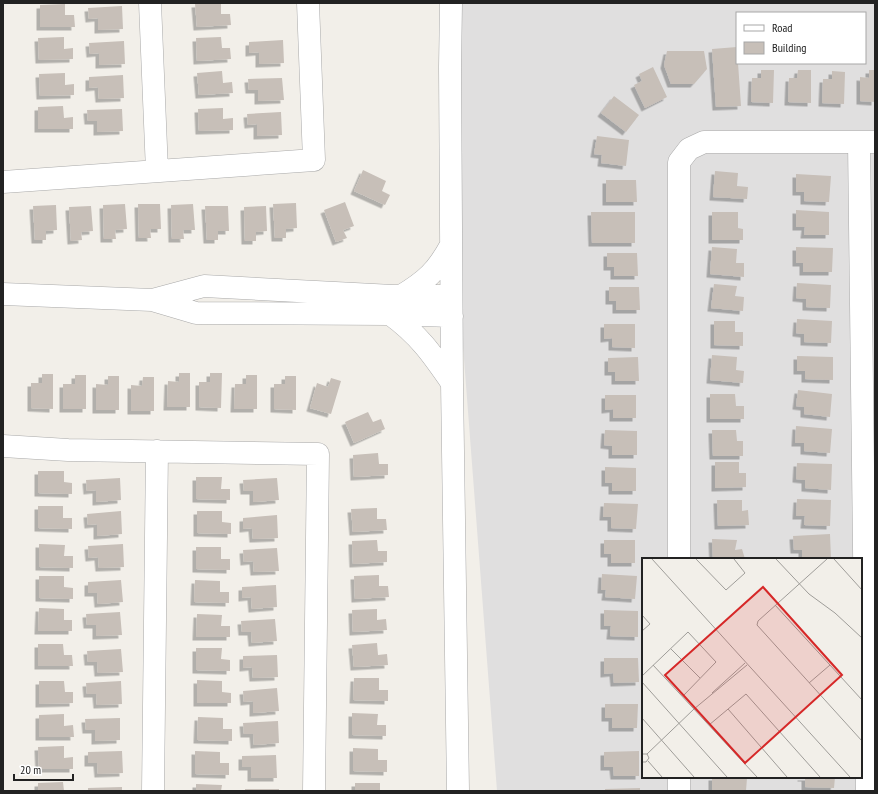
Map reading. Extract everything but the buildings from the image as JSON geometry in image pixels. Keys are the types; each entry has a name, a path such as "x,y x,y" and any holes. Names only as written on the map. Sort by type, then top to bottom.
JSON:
{"street":[{"path":"150,3 157,171"},
{"path":"3,182 314,160 308,3"},
{"path":"451,3 451,306 458,791"},
{"path":"679,558 679,162 689,149 704,142 867,142 863,684 867,791"},
{"path":"401,296 417,286 436,270 451,244"},
{"path":"152,300 204,286 401,296 451,306"},
{"path":"3,294 152,300 196,314 390,314 451,306"},
{"path":"390,314 406,326 423,342 452,383"},
{"path":"3,446 68,450 318,454 314,791"},
{"path":"153,791 158,452"},
{"path":"679,778 679,791"}],"shaded area":[{"path":"458,3 875,3 875,791 497,791 454,228"}]}
